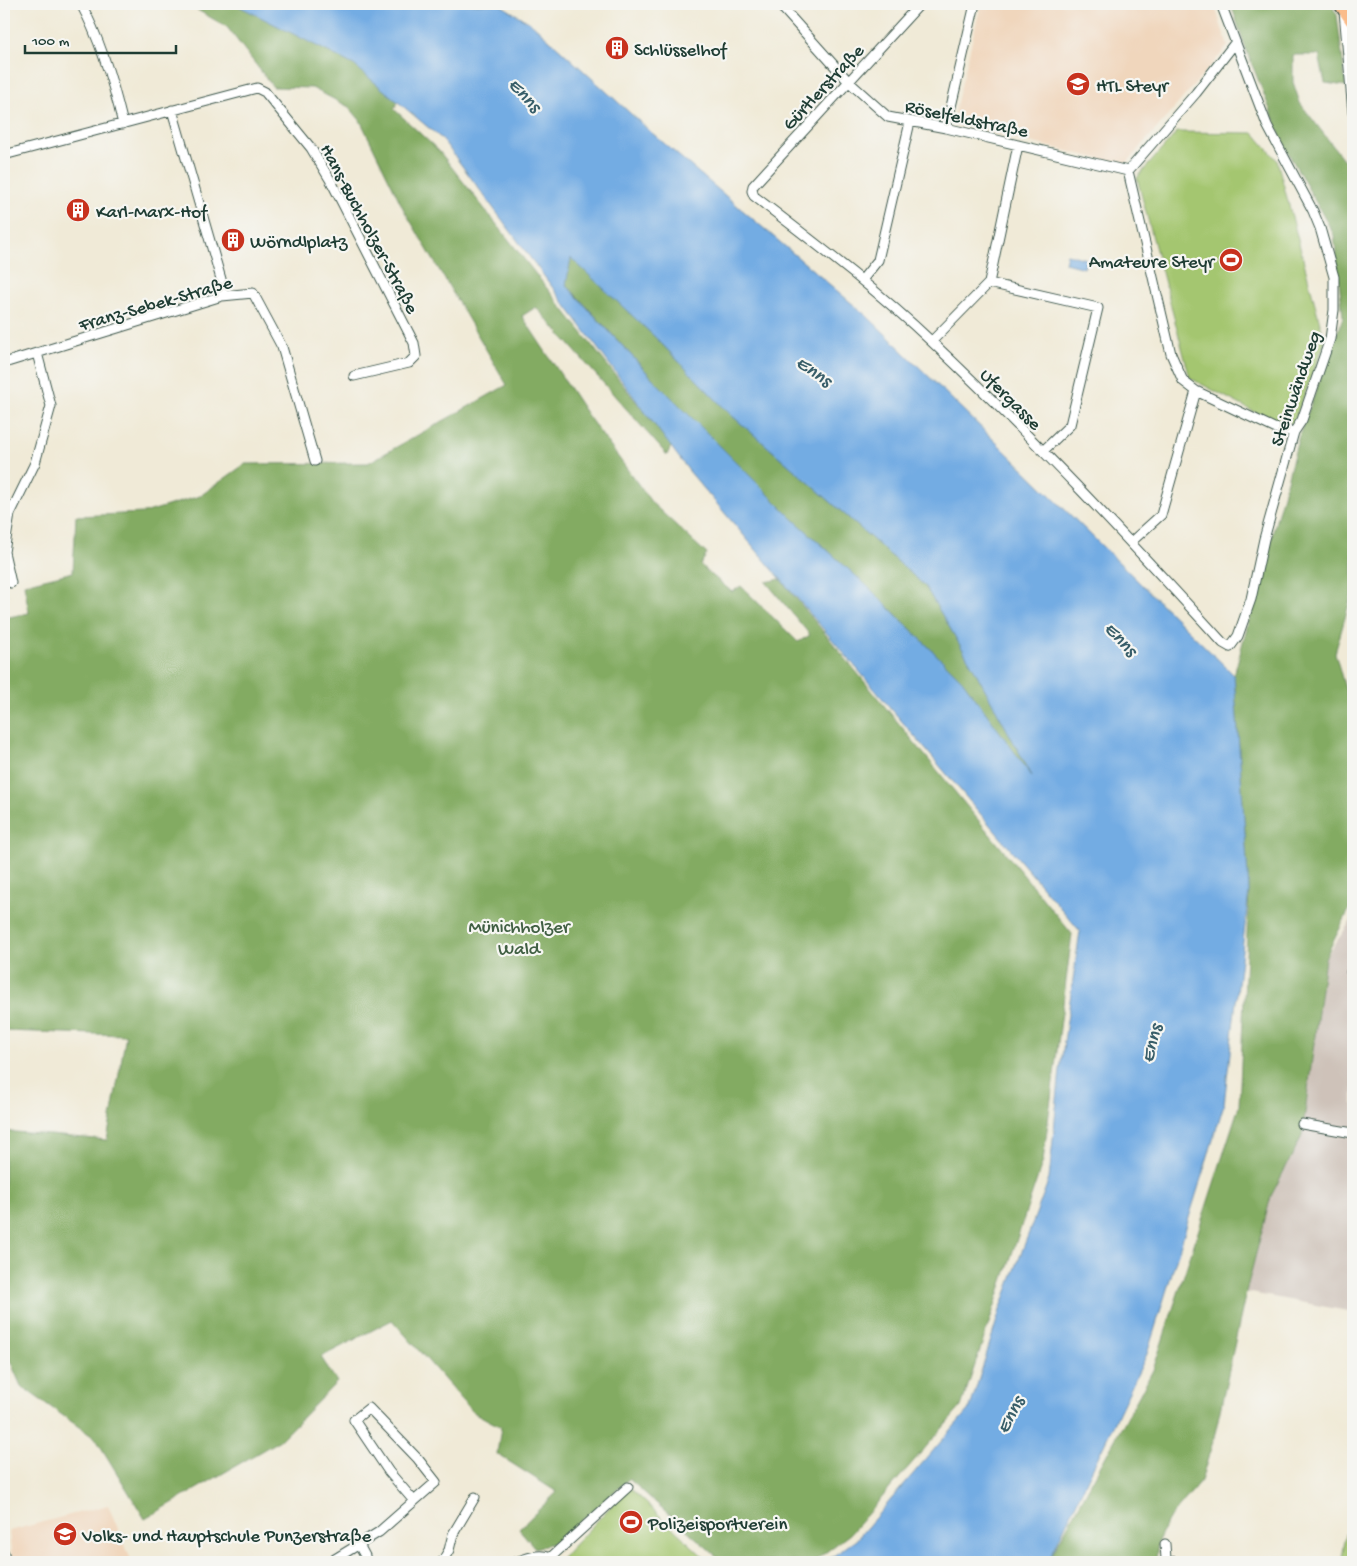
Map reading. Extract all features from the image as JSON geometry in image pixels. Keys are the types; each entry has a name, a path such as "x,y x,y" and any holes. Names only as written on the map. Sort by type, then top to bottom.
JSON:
{"main road":[{"path":"1343,5 1353,20"}],"street":[{"path":"81,4 100,43 123,124"},
{"path":"781,6 793,4"},
{"name":"Gürtlerstraße","path":"752,192 752,186 920,4"},
{"path":"946,128 975,4"},
{"name":"Steinwändweg","path":"1221,4 1267,125 1320,228 1334,277 1334,310 1330,339 1302,420 1294,432 1264,539 1251,599 1238,636 1230,647"},
{"path":"1343,5 1353,113"},
{"name":"Röselfeldstraße","path":"781,6 849,82 888,117 946,128 1128,171"},
{"path":"1235,43 1196,93 1128,171 1172,354 1184,381 1196,391 1274,428 1294,432"},
{"name":"Hans-Buchholzer-Straße","path":"4,155 257,88 265,92 311,148 332,183 414,343 416,356 409,363 354,376"},
{"path":"172,110 223,286 222,296"},
{"path":"862,280 878,260 910,122"},
{"path":"932,341 988,283 1018,145"},
{"name":"Ufergasse","path":"752,192 754,196 862,280 932,341 1131,542 1223,644 1230,647"},
{"path":"988,283 1098,308 1070,425 1043,451"},
{"name":"Franz-Sebek-Straße","path":"4,363 222,296 253,293 282,347 315,461"},
{"path":"11,583 4,552 10,514 35,463 51,406 37,353"},
{"path":"1131,542 1161,515 1196,391"},
{"path":"1302,1124 1353,1133"},
{"path":"330,1562 378,1532 414,1501 436,1482 418,1459 369,1408 354,1420 389,1472 414,1501"},
{"path":"516,1562 534,1556 553,1560 628,1487"},
{"path":"446,1561 454,1534 475,1497"},
{"path":"1165,1544 1168,1561 1178,1562"},
{"path":"359,1545 366,1562"},
{"path":"4,1553 5,1562"}],"shaded area":[{"name":"HTL Steyr","path":"981,4 1214,4 1228,46 1125,165 952,123"},
{"path":"1353,918 1353,1312 1246,1292 1271,1196 1302,1136 1325,958"},
{"name":"Volks- und Hauptschule Punzerstraße","path":"108,1505 132,1562 12,1562 9,1531"}],"green space":[{"name":"Münichholzer Wald","path":"187,4 235,4 354,65 398,102 394,109 439,151 671,446 667,455 536,307 522,316 588,416 652,503 707,554 700,565 732,592 741,586 798,642 810,635 766,582 780,579 1072,934 1043,1161 961,1407 850,1534 813,1562 723,1562 629,1479 557,1542 535,1548 519,1529 557,1492 497,1454 501,1427 473,1412 392,1320 321,1357 337,1382 280,1440 145,1519 96,1439 21,1386 4,1347 4,1131 107,1140 126,1035 4,1031 4,618 29,613 24,584 73,572 76,516 144,513 200,496 245,464 368,463 507,385 404,210 360,120 349,107 312,88 273,87 227,27"},
{"path":"1231,4 1331,4 1337,15 1346,86 1325,83 1319,55 1293,55 1293,82 1300,103 1353,172 1353,590 1335,653 1353,717 1353,902 1325,958 1302,1136 1271,1196 1246,1292 1214,1438 1201,1481 1168,1520 1158,1541 1156,1562 1048,1562 1153,1370 1239,1106 1249,891 1234,675 1299,436 1343,317 1334,235 1284,145 1244,44"},
{"name":"Amateure Steyr","path":"1177,132 1254,133 1277,160 1325,342 1294,422 1277,424 1190,378 1137,178"},
{"path":"571,257 656,338 730,414 925,586 973,667 1035,781 962,680 868,587 792,518 654,380 566,284"},
{"name":"Polizeisportverein","path":"629,1487 709,1562 566,1562 562,1558"},
{"path":"1347,1530 1353,1531 1353,1562 1341,1562"}],"water":[{"name":"Enns","path":"235,4 499,4 532,24 652,133 869,318 1234,675 1249,891 1224,1104 1147,1354 1048,1562 825,1562 856,1540 970,1408 1000,1310 1049,1179 1060,1070 1080,931 689,471 442,139 354,65","holes":["571,258 656,338 730,414 925,586 973,667 1032,776 962,680 868,587 792,518 654,380 566,285"]},
{"path":"1067,254 1086,259 1084,268 1065,263"}],"place":[{"name":"Schlüsselhof","path":"617,48"},
{"name":"HTL Steyr","path":"1078,84"},
{"name":"Karl-Marx-Hof","path":"78,210"},
{"name":"Wörndlplatz","path":"233,240"},
{"name":"Amateure Steyr","path":"1231,260"},
{"name":"Polizeisportverein","path":"631,1522"},
{"name":"Volks- und Hauptschule Punzerstraße","path":"65,1534"}]}
